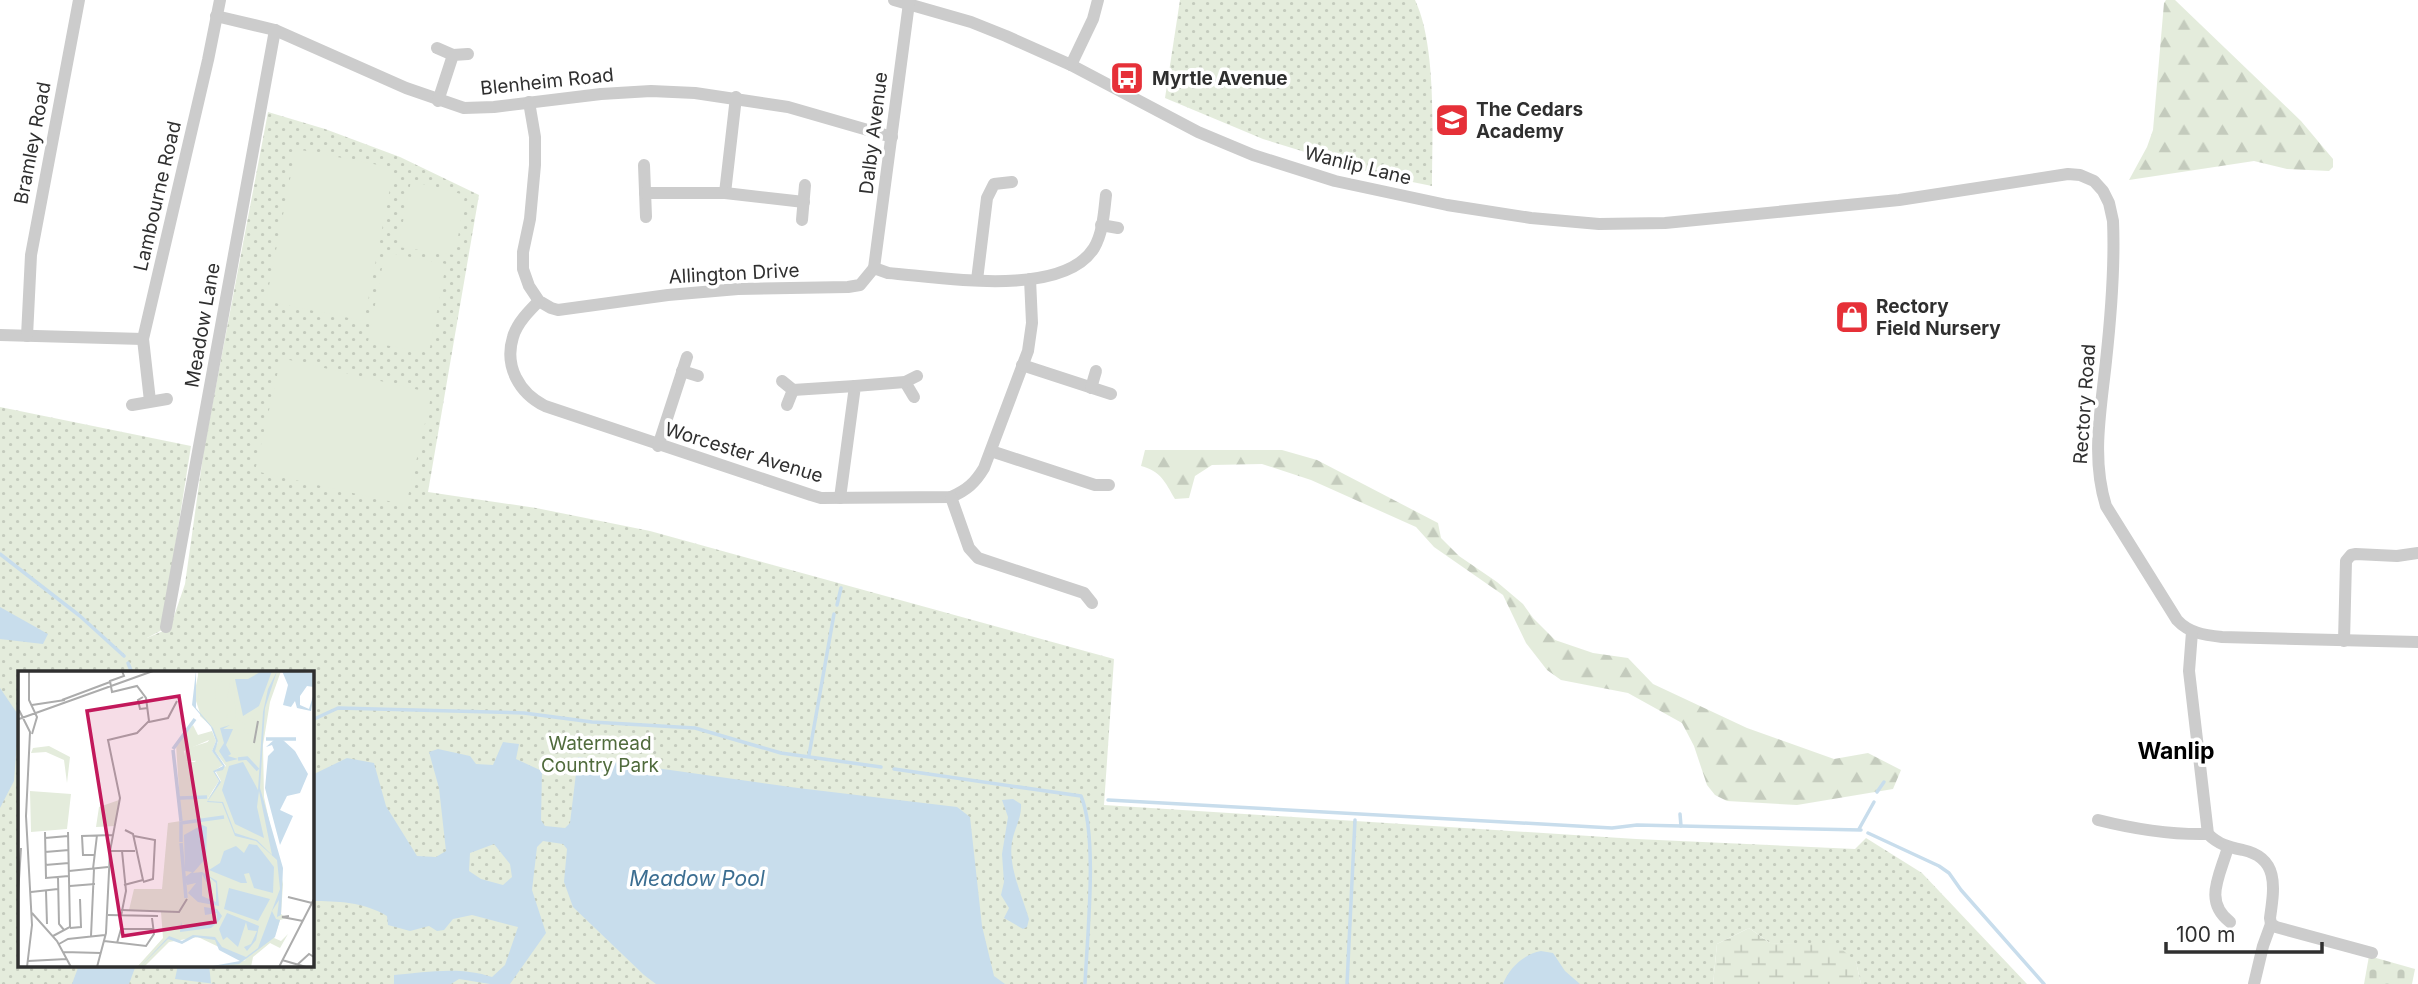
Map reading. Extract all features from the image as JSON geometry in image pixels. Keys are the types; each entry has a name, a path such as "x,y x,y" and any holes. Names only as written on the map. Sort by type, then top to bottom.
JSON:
{"street":[{"name":"Bramley Road","path":"27,336 31,255 37,214 79,0"},
{"name":"Lambourne Road","path":"150,401 144,339 220,0"},
{"name":"Wanlip Lane","path":"894,0 971,22 1071,65 1198,132 1253,155 1335,180 1447,205 1531,218 1599,224 1665,223 1845,205"},
{"path":"1071,65 1093,19 1098,0"},
{"name":"Dalby Avenue","path":"874,268 909,3"},
{"name":"Blenheim Road","path":"216,16 275,30 365,71 439,101 464,108 651,91 736,97 789,107 892,137"},
{"name":"Meadow Lane","path":"166,627 275,30"},
{"path":"437,48 453,55 468,54"},
{"path":"439,101 453,55"},
{"path":"725,193 736,97"},
{"path":"529,102 535,137 535,165 523,269 529,286 539,301"},
{"path":"645,165 646,217"},
{"name":"Rectory Road","path":"1845,205 1952,193 2068,174 2080,175 2094,181 2103,191 2109,203 2114,240 2097,460 2099,485 2106,506 2146,573 2177,620 2192,632"},
{"path":"977,280 989,179 1012,182"},
{"path":"802,220 805,185"},
{"path":"645,193 725,193 804,202"},
{"path":"874,268 888,273 977,280 1030,279 1073,269 1083,262 1094,248 1106,195"},
{"path":"1101,225 1118,228"},
{"name":"Allington Drive","path":"539,301 558,310 668,295 738,289 848,287 860,285 874,268"},
{"path":"1030,279 1032,323 1028,351 991,451 976,481 966,490 951,497 969,548 978,558 1088,593"},
{"name":"Worcester Avenue","path":"539,301 517,327 510,350 516,380 523,391 545,406 658,446 821,498 951,497"},
{"path":"0,335 144,339"},
{"path":"658,446 687,358"},
{"path":"1022,365 1111,394"},
{"path":"682,371 698,376"},
{"path":"1091,387 1096,371"},
{"path":"782,381 793,390 911,379 914,397"},
{"path":"841,498 856,386"},
{"path":"788,405 793,390"},
{"path":"132,405 167,399"},
{"path":"991,451 1093,491 1109,485"},
{"path":"2344,641 2343,612 2348,558 2356,554 2397,556 2418,553"},
{"path":"2208,834 2189,671 2192,632 2222,637 2418,642"},
{"path":"2098,820 2130,828 2191,835 2208,834 2228,847 2259,855 2271,873 2274,891 2270,918 2272,924 2372,953"},
{"path":"2228,847 2207,900 2230,922"},
{"path":"2254,984 2263,946 2272,924"}],"green space":[{"path":"1180,0 1415,0 1427,41 1430,66 1432,186 1383,176 1263,139 1165,98"},
{"path":"2166,0 2175,0 2301,121 2333,159 2333,167 2329,171 2287,169 2254,161 2129,180 2153,130"},
{"name":"Watermead Country Park","path":"268,112 325,129 400,157 479,195 428,492 536,508 650,531 1114,659 1104,805 1636,839 1855,849 1866,838 1922,873 2027,984 1861,984 1856,962 1795,944 1770,943 1749,928 1717,944 1713,984 0,984 0,407 191,446 162,630 147,638 170,628 185,584 204,449"},
{"path":"296,149 394,168 364,321 266,301"},
{"path":"411,181 465,195 455,255 398,247"},
{"path":"385,252 446,264 429,353 368,342"},
{"path":"281,358 432,393 406,505 255,471"},
{"path":"1145,450 1282,450 1317,460 1438,523 1441,538 1459,556 1523,604 1555,640 1593,653 1628,658 1653,684 1747,728 1834,759 1868,753 1901,770 1893,789 1797,805 1727,801 1715,795 1707,785 1694,746 1682,723 1628,693 1561,680 1547,670 1526,643 1503,595 1434,547 1416,527 1311,480 1262,464 1212,465 1195,476 1189,498 1175,499 1158,474 1141,466"},
{"path":"1749,928 1770,943 1836,944 1856,962 1861,984 1713,984 1717,944"},
{"path":"2369,956 2415,969 2412,984 2364,984"}],"water":[{"path":"0,607 48,634 43,644 0,639"},
{"path":"0,688 18,715 18,729 14,781 0,808"},
{"name":"Meadow Pool","path":"503,742 519,744 516,759 542,771 541,820 545,826 565,828 570,823 578,757 957,807 970,817 982,926 994,976 1005,984 656,984 573,907 564,882 567,849 563,844 543,841 537,847 532,890 546,933 510,984 459,979 451,984 394,984 394,975 431,971 468,972 492,977 505,965 518,927 472,915 453,919 444,930 437,931 429,926 410,931 388,925 387,916 360,905 313,901 313,775 347,758 374,763 386,806 417,856 436,857 446,851 439,788 429,752 438,749 470,756 476,764 493,765","holes":["494,844 510,864 512,877 503,885 481,879 469,871 470,853"]},
{"path":"1013,799 1021,804 1011,851 1016,881 1029,919 1027,927 1023,929 1004,918 1009,908 1001,895 1004,882 1002,854 1008,817 1002,800"},
{"path":"1541,951 1553,953 1565,971 1580,984 1503,984 1518,963"},
{"path":"78,967 135,967 129,984 72,984"},
{"path":"178,967 209,967 211,983 216,984 175,979"}],"waterway":[{"path":"0,554 80,616 124,656"},
{"path":"837,605 841,588"},
{"path":"809,755 834,614"},
{"path":"128,663 131,671"},
{"path":"313,720 338,708 524,713 592,722 695,728 781,753 881,767"},
{"path":"894,769 1081,796 1086,814 1090,861 1085,984"},
{"path":"1877,792 1884,782"},
{"path":"1108,800 1612,828 1637,825 1861,830"},
{"path":"1859,829 1874,802"},
{"path":"1680,814 1681,826"},
{"path":"1347,984 1355,820"},
{"path":"1868,833 1949,873 2044,984"}],"place":[{"name":"Myrtle Avenue","path":"1127,78"},
{"name":"The Cedars Academy","path":"1452,120"},
{"name":"Rectory Field Nursery","path":"1852,317"}],"district":[{"name":"Wanlip","path":"2176,751"}]}
